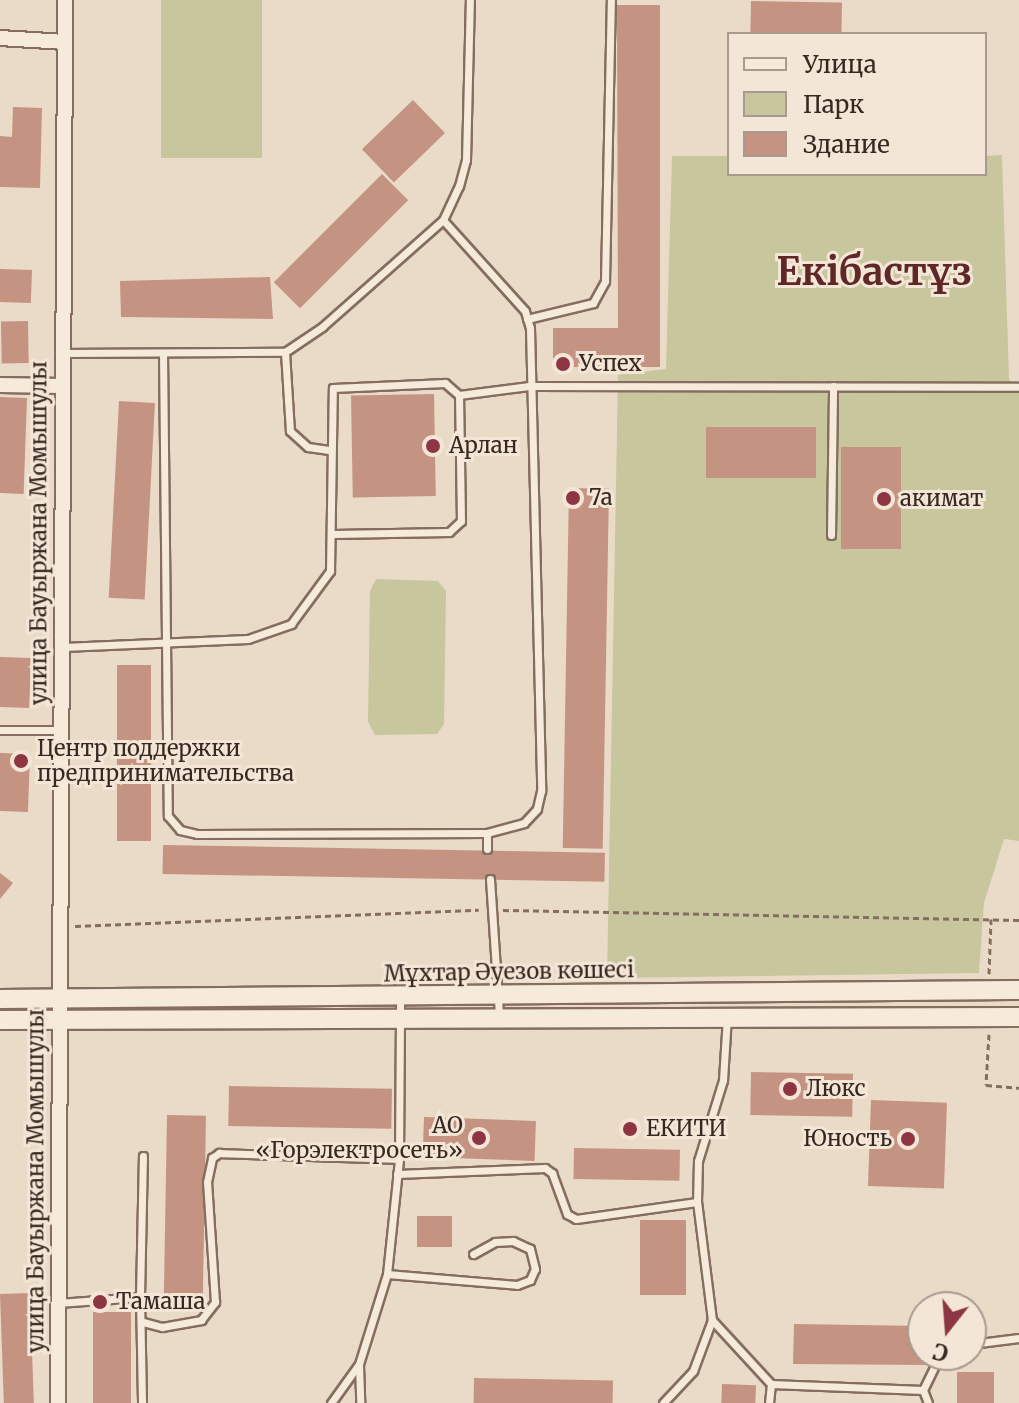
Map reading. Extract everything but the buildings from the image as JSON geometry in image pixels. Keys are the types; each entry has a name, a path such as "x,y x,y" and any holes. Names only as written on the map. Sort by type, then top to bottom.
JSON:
{"street":[{"name":"улица Бауыржана Момышулы","path":"58,1403 65,0"},
{"path":"0,38 65,42"},
{"path":"0,385 62,386"},
{"name":"Мұхтар Әуезов көшесі","path":"0,999 58,1001 1019,990"},
{"name":"Мұхтар Әуезов көшесі","path":"0,1020 1019,1017"}],"lane":[{"path":"62,353 285,352 322,327 443,220 466,160 470,0"},
{"path":"527,319 593,303 605,281 611,0"},
{"path":"163,353 168,816 180,830 487,833 524,823 537,809 541,791 527,319 443,220"},
{"path":"285,352 290,431 308,447 329,450"},
{"path":"61,647 167,645 248,639 291,624 330,571 333,534 329,450 333,388 445,383 459,395 529,386 665,390 833,386 1019,387"},
{"path":"831,535 833,386"},
{"path":"333,534 449,532 461,521 459,395"},
{"path":"0,730 60,730"},
{"path":"487,833 487,849"},
{"path":"490,879 499,1018"},
{"path":"331,1403 359,1364 387,1274 399,1159 400,997"},
{"path":"663,1403 693,1371 712,1320 697,1202 698,1161 723,1080 727,1016"},
{"path":"143,1322 162,1327 201,1320 215,1302 207,1182 212,1158 219,1153 399,1159"},
{"path":"142,1403 143,1322 140,1297 143,1156"},
{"path":"397,1174 545,1168 552,1173 567,1214 576,1219 697,1202"},
{"path":"387,1274 517,1285 530,1280 535,1269 530,1249 513,1241 495,1242 473,1254"},
{"path":"58,1303 140,1297"},
{"path":"712,1320 771,1384 923,1390"},
{"path":"987,1342 1019,1338"},
{"path":"359,1364 360,1403"},
{"path":"928,1403 923,1390 932,1371"},
{"path":"769,1403 771,1384"}],"path":[{"path":"58,926 490,910 1019,920"},
{"path":"986,1085 1019,1088"}],"green space":[{"path":"161,0 262,0 262,158 161,158"},
{"path":"1002,155 1009,379 1019,393 1019,841 1004,839 984,903 979,973 607,978 618,375 666,369 672,156 727,156 727,176 987,176 987,156"},
{"path":"376,579 438,581 446,591 444,724 437,734 375,735 368,722 370,591"}],"place":[{"name":"Успех","path":"563,364"},
{"name":"Арлан","path":"433,446"},
{"name":"7а","path":"573,498"},
{"name":"акимат","path":"884,499"},
{"name":"Центр поддержки предпринимательства","path":"21,761"},
{"name":"Люкс","path":"790,1089"},
{"name":"ЕКИТИ","path":"630,1129"},
{"name":"АО «Горэлектросеть»","path":"479,1138"},
{"name":"Юность","path":"908,1139"},
{"name":"Тамаша","path":"100,1302"}],"district":[{"name":"Екібастұз","path":"874,272"}]}
